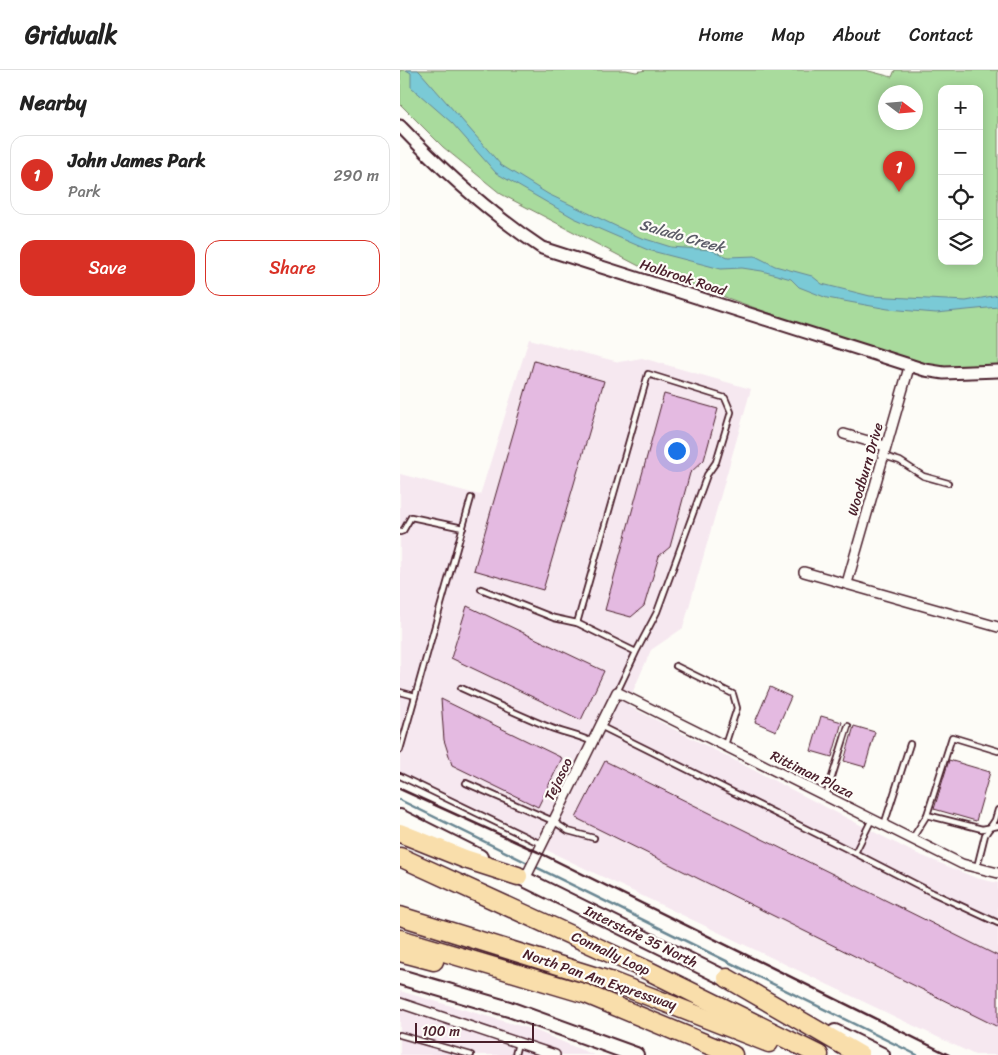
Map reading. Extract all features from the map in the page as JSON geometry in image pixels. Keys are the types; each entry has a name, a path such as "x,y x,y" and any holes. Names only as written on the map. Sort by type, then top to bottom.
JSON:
{"highway":[{"path":"400,833 465,859 526,871"},
{"name":"Connally Loop","path":"400,857 649,971 819,1055"},
{"name":"North Pan Am Expressway","path":"400,916 610,981 698,1013 797,1055"},
{"name":"North Pan Am Expressway","path":"400,939 586,994 732,1055"},
{"path":"400,952 490,977 705,1044"},
{"path":"727,978 860,1055"}],"main road":[{"name":"Interstate 35 North","path":"400,817 526,871 727,978 882,1055"},
{"path":"400,977 509,1009 636,1055"}],"street":[{"name":"Holbrook Road","path":"400,126 470,194 498,218 542,248 910,364 944,373 998,371"},
{"name":"Woodburn Drive","path":"846,582 910,364"},
{"path":"844,434 885,446"},
{"path":"804,572 846,582 998,627"},
{"name":"Tejasco","path":"526,871 617,692"},
{"name":"Rittiman Plaza","path":"617,692 912,840 976,869 998,873"},
{"path":"400,1003 517,1051 554,1055"}],"lane":[{"path":"577,622 648,374 725,398 731,412 716,462 707,475 656,612 617,692"},
{"path":"883,456 900,461 923,476 948,483"},
{"path":"400,750 471,498"},
{"path":"400,532 403,531 411,518 463,528"},
{"path":"481,589 554,618 577,622 636,652"},
{"path":"676,666 733,694 737,708 724,745"},
{"path":"461,688 517,714 558,730 576,734 592,742"},
{"path":"400,692 415,696"},
{"path":"600,726 932,893 998,923"},
{"path":"826,796 848,726"},
{"path":"912,840 928,815 952,737 998,751"},
{"path":"884,825 910,744"},
{"path":"400,776 541,844"},
{"path":"466,783 552,821 568,831 594,838"},
{"path":"976,869 985,835 998,810"},
{"path":"928,815 982,829 998,826"},
{"path":"855,853 872,819"},
{"path":"400,1035 471,1055"}],"shaded area":[{"path":"529,339 619,362 642,358 751,389 683,628 651,650 627,705 913,852 976,878 998,883 998,1055 975,1055 400,780 400,474 480,495"},
{"path":"400,991 534,1030 594,1055 400,1055"}],"green space":[{"path":"400,70 626,70 636,72 646,70 865,70 892,77 895,70 998,70 998,369 963,373 910,364 639,266 501,194 443,147 400,104"}],"water":[{"path":"406,70 418,70 501,165 548,194 639,237 671,247 711,250 728,257 755,256 775,266 812,276 822,284 870,296 966,301 998,295 998,307 936,313 888,309 827,298 799,287 791,279 762,271 742,268 721,269 648,250 574,218 496,173 452,123 411,87 411,73"}],"building":[{"path":"534,361 604,381 543,590 474,570"},
{"path":"664,394 718,409 704,460 690,473 670,547 659,556 644,606 631,617 605,610"},
{"path":"467,606 604,671 581,720 451,658"},
{"path":"770,687 791,697 776,731 755,722"},
{"path":"441,699 562,758 538,807 452,765 444,740"},
{"path":"821,716 842,722 832,757 811,751"},
{"path":"854,726 875,732 865,767 844,761"},
{"path":"949,760 990,772 976,821 934,809"},
{"path":"605,761 998,956 998,1027 576,818"}],"waterway":[{"path":"400,800 917,1055"}],"railway":[{"path":"400,789 538,852 949,1055"}],"place":[{"name":"John James Park","path":"899,192"}],"water label":[{"name":"Salado Creek","path":"682,236"}]}
